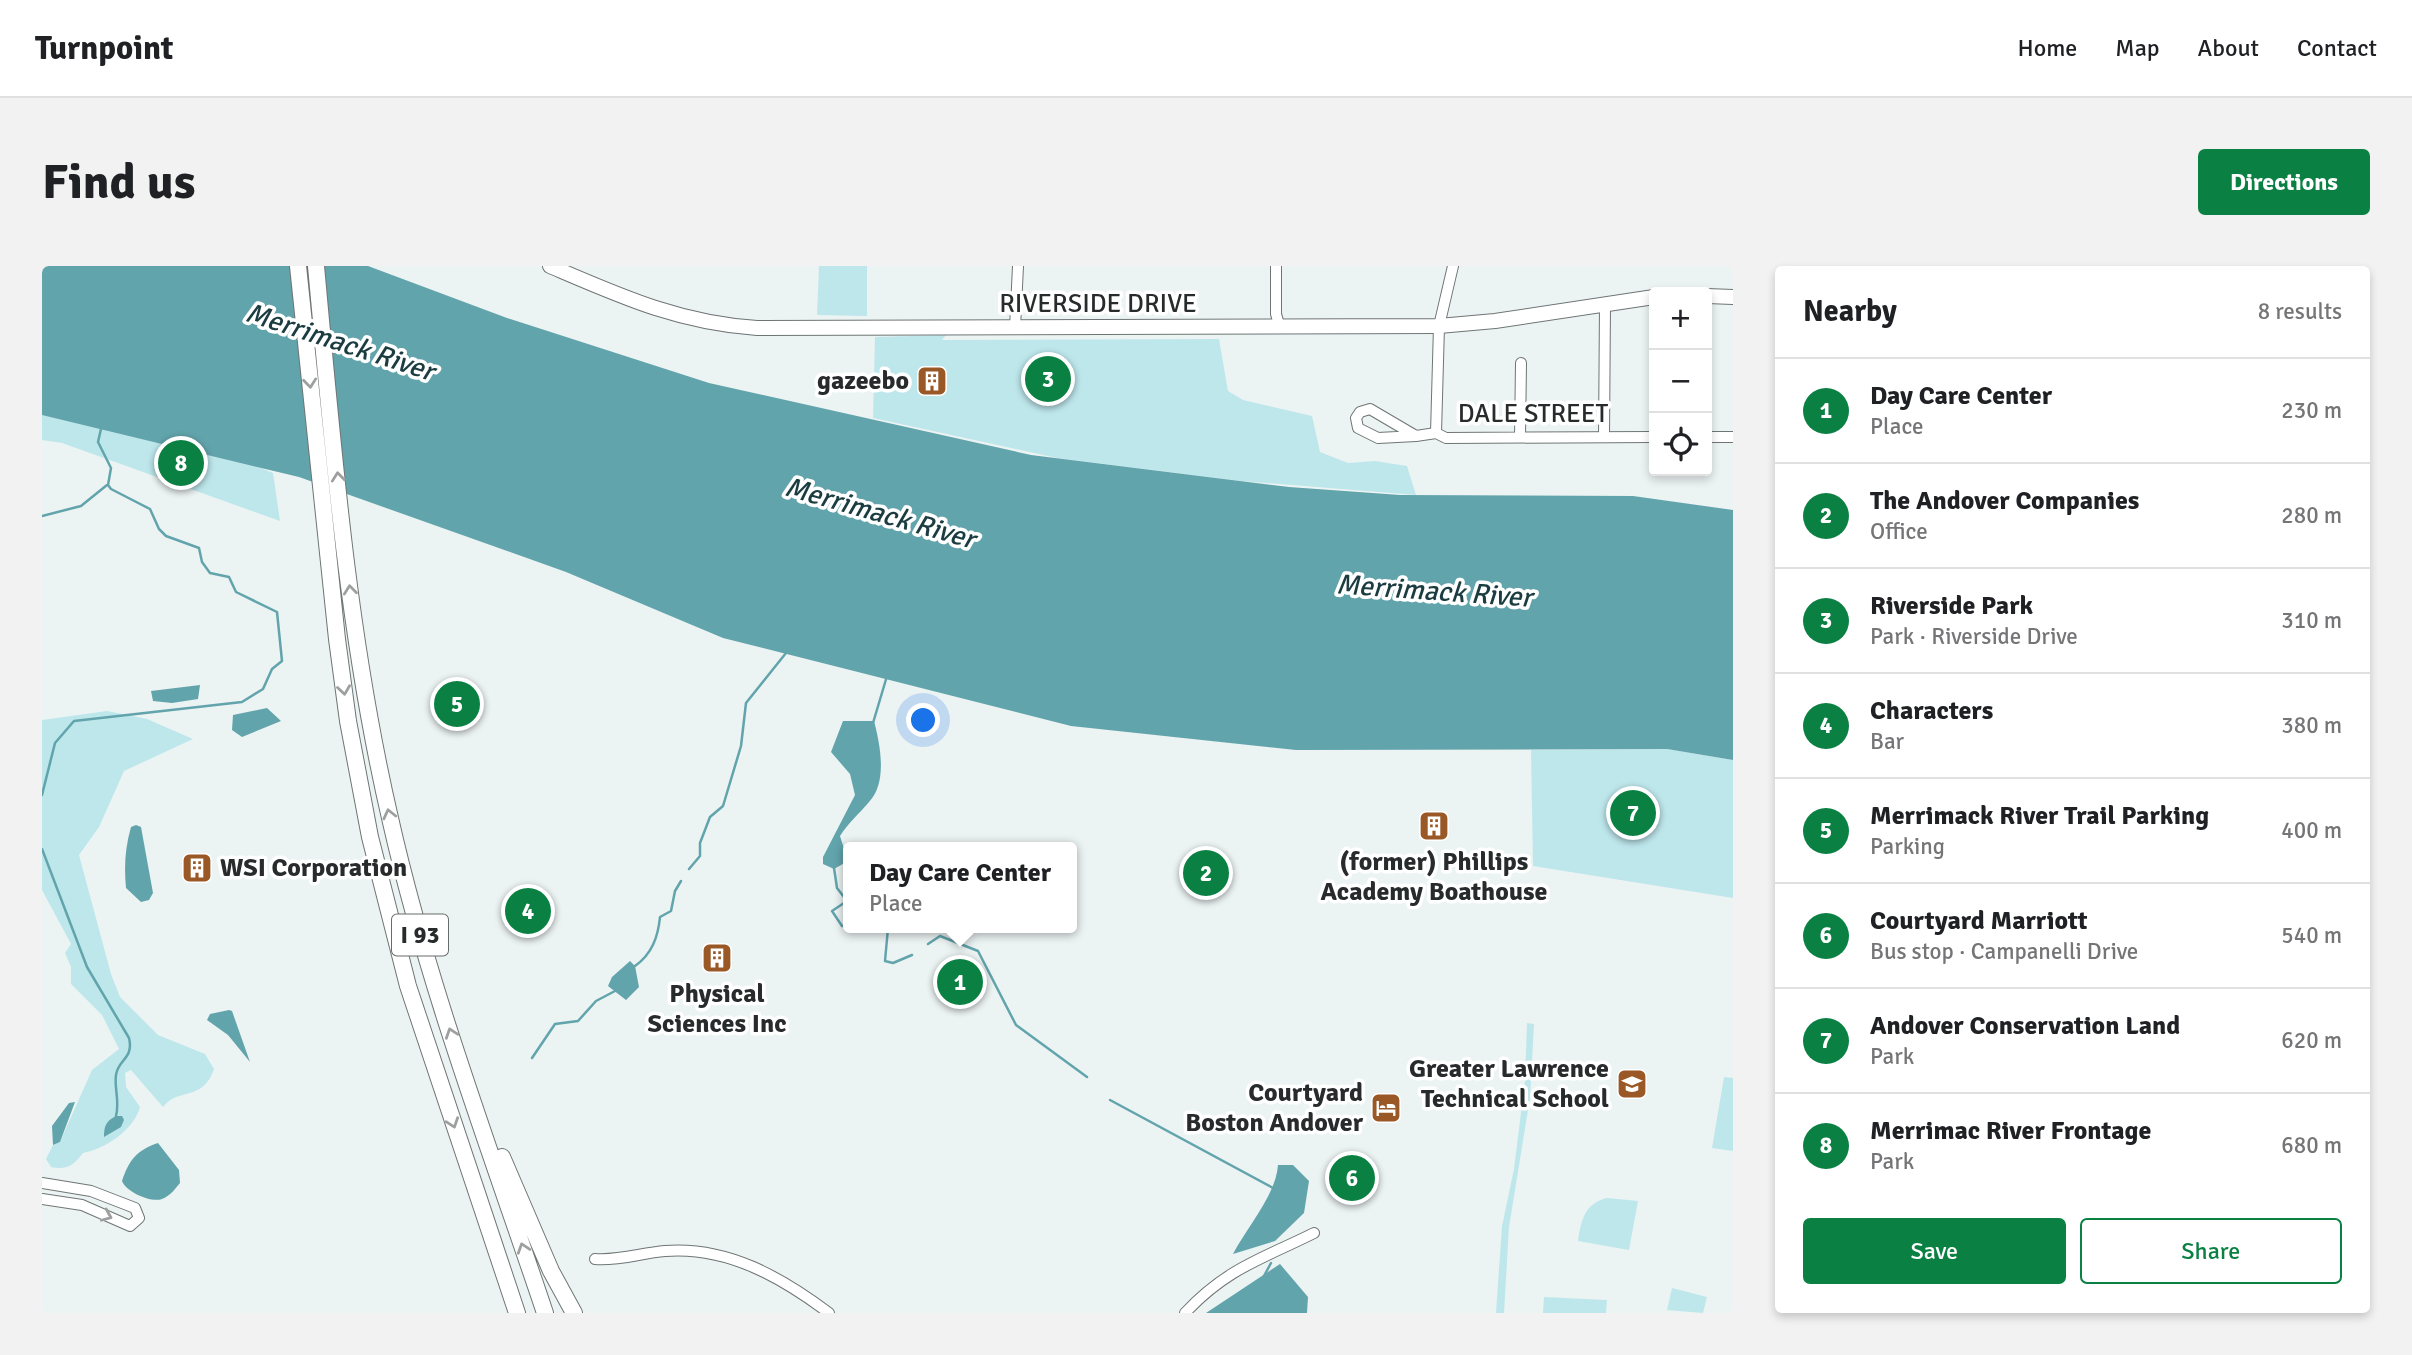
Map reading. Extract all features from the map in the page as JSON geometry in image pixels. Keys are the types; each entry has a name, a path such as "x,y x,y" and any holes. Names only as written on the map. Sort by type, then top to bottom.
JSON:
{"highway":[{"name":"I 93","path":"316,266 345,545 366,703 390,818 422,943 545,1313"},
{"name":"I 93","path":"297,270 348,721 393,930 429,1054 517,1313"},
{"path":"468,1085 551,1271 574,1313"}],"main road":[{"name":"RIVERSIDE DRIVE","path":"558,268 656,311 712,324 779,328 1439,326 1495,321 1649,298"},
{"path":"1712,296 1733,297"}],"street":[{"path":"1015,328 1018,266"},
{"path":"1276,266 1279,328"},
{"path":"1279,328 1283,314 1282,266"},
{"name":"DALE STREET","path":"1453,266 1439,326 1436,433 1446,438 1649,437"},
{"path":"1604,437 1605,303"},
{"path":"1520,437 1521,363"},
{"path":"1416,436 1372,409 1362,410 1356,418 1360,430 1372,437 1416,436 1436,433"},
{"path":"1712,437 1733,437"},
{"path":"42,1182 91,1191 135,1208 139,1218 130,1226 82,1205 42,1199"},
{"path":"1185,1313 1206,1291 1235,1269 1314,1233"},
{"path":"595,1259 680,1250 724,1256 763,1270 829,1313"}],"shaded area":[{"path":"819,266 867,266 867,316 817,315"},
{"path":"946,335 942,340 1219,339 1228,391 1243,400 1312,416 1320,452 1348,463 1375,461 1407,466 1416,495 1241,481 1057,458 873,418 875,337"},
{"path":"42,408 166,429 273,473 280,521 62,443 42,440"},
{"path":"107,711 147,719 193,739 124,771 99,827 79,855 111,974 120,997 158,1035 205,1054 214,1069 204,1086 176,1097 163,1107 131,1070 125,1073 126,1087 140,1107 132,1123 109,1143 83,1153 69,1166 57,1168 51,1167 46,1159 53,1145 60,1142 92,1070 119,1049 102,1015 71,984 71,967 65,953 71,944 42,890 42,720"},
{"path":"1667,749 1733,760 1733,898 1533,866 1531,750"},
{"path":"1527,1023 1534,1024 1530,1098 1509,1227 1504,1313 1496,1313 1502,1226 1514,1169 1525,1080"},
{"path":"1724,1077 1733,1078 1733,1151 1712,1148"},
{"path":"1607,1198 1638,1201 1629,1250 1578,1241 1589,1208"},
{"path":"1672,1288 1707,1297 1703,1313 1667,1310"},
{"path":"1544,1297 1607,1300 1606,1313 1543,1313"}],"water":[{"name":"Merrimack River","path":"42,266 368,266 507,318 709,383 1031,455 1289,487 1400,495 1633,496 1733,510 1733,760 1667,749 1296,750 1071,726 723,638 566,572 299,477 42,415"},
{"path":"200,685 198,699 172,703 153,701 151,691"},
{"path":"267,708 281,721 242,737 232,730 233,715"},
{"path":"843,721 874,721 881,763 879,784 869,802 840,836 843,864 834,869 823,864 823,857 855,795 850,774 831,752"},
{"path":"131,827 141,827 153,893 149,900 141,902 126,888 125,880 127,842"},
{"path":"630,961 635,966 639,987 626,1000 608,986 612,977"},
{"path":"232,1011 250,1062 228,1035 207,1020 210,1014"},
{"path":"75,1102 60,1142 53,1145 52,1126 69,1103"},
{"path":"116,1116 122,1116 124,1120 121,1127 104,1137 106,1124"},
{"path":"158,1143 179,1170 180,1183 167,1196 157,1200 134,1193 122,1181 135,1157 144,1149"},
{"path":"1278,1165 1293,1165 1309,1181 1304,1213 1275,1241 1233,1254 1267,1199"},
{"path":"1280,1264 1308,1297 1307,1313 1206,1313"}],"waterway":[{"path":"42,795 55,743 74,721 242,702 263,689 272,669 282,661 277,612 236,592 229,577 210,573 202,562 199,548 166,536 159,529 150,509 111,489 108,485 111,468 98,442 101,429"},
{"path":"42,516 81,506 107,485"},
{"path":"689,869 700,856 700,843 710,817 723,806 741,746 746,703 786,653"},
{"path":"873,723 887,676"},
{"path":"42,849 87,967 129,1038 128,1055 116,1075 116,1116"},
{"path":"834,868 837,888 843,896"},
{"path":"635,966 646,956 653,944 660,917 671,911 675,891 681,881"},
{"path":"843,904 832,911 843,926"},
{"path":"888,933 885,961 893,963 912,955"},
{"path":"928,944 940,936 978,951 1016,1025 1087,1077"},
{"path":"532,1058 555,1024 578,1021 596,1001 615,991"},
{"path":"1110,1100 1275,1189"},
{"path":"1264,1276 1271,1263"}],"place":[{"name":"Riverside Park","path":"1048,379"},
{"name":"gazeebo","path":"932,381"},
{"name":"Merrimac River Frontage","path":"181,463"},
{"name":"Merrimack River Trail Parking","path":"457,704"},
{"name":"Andover Conservation Land","path":"1633,813"},
{"name":"(former) Phillips Academy Boathouse","path":"1434,826"},
{"name":"WSI Corporation","path":"197,868"},
{"name":"The Andover Companies","path":"1206,873"},
{"name":"Characters","path":"528,911"},
{"name":"Physical Sciences Inc","path":"717,958"},
{"name":"Day Care Center","path":"960,982"},
{"name":"Greater Lawrence Technical School","path":"1632,1084"},
{"name":"Courtyard Boston Andover","path":"1386,1108"},
{"name":"Courtyard Marriott","path":"1352,1178"}]}
